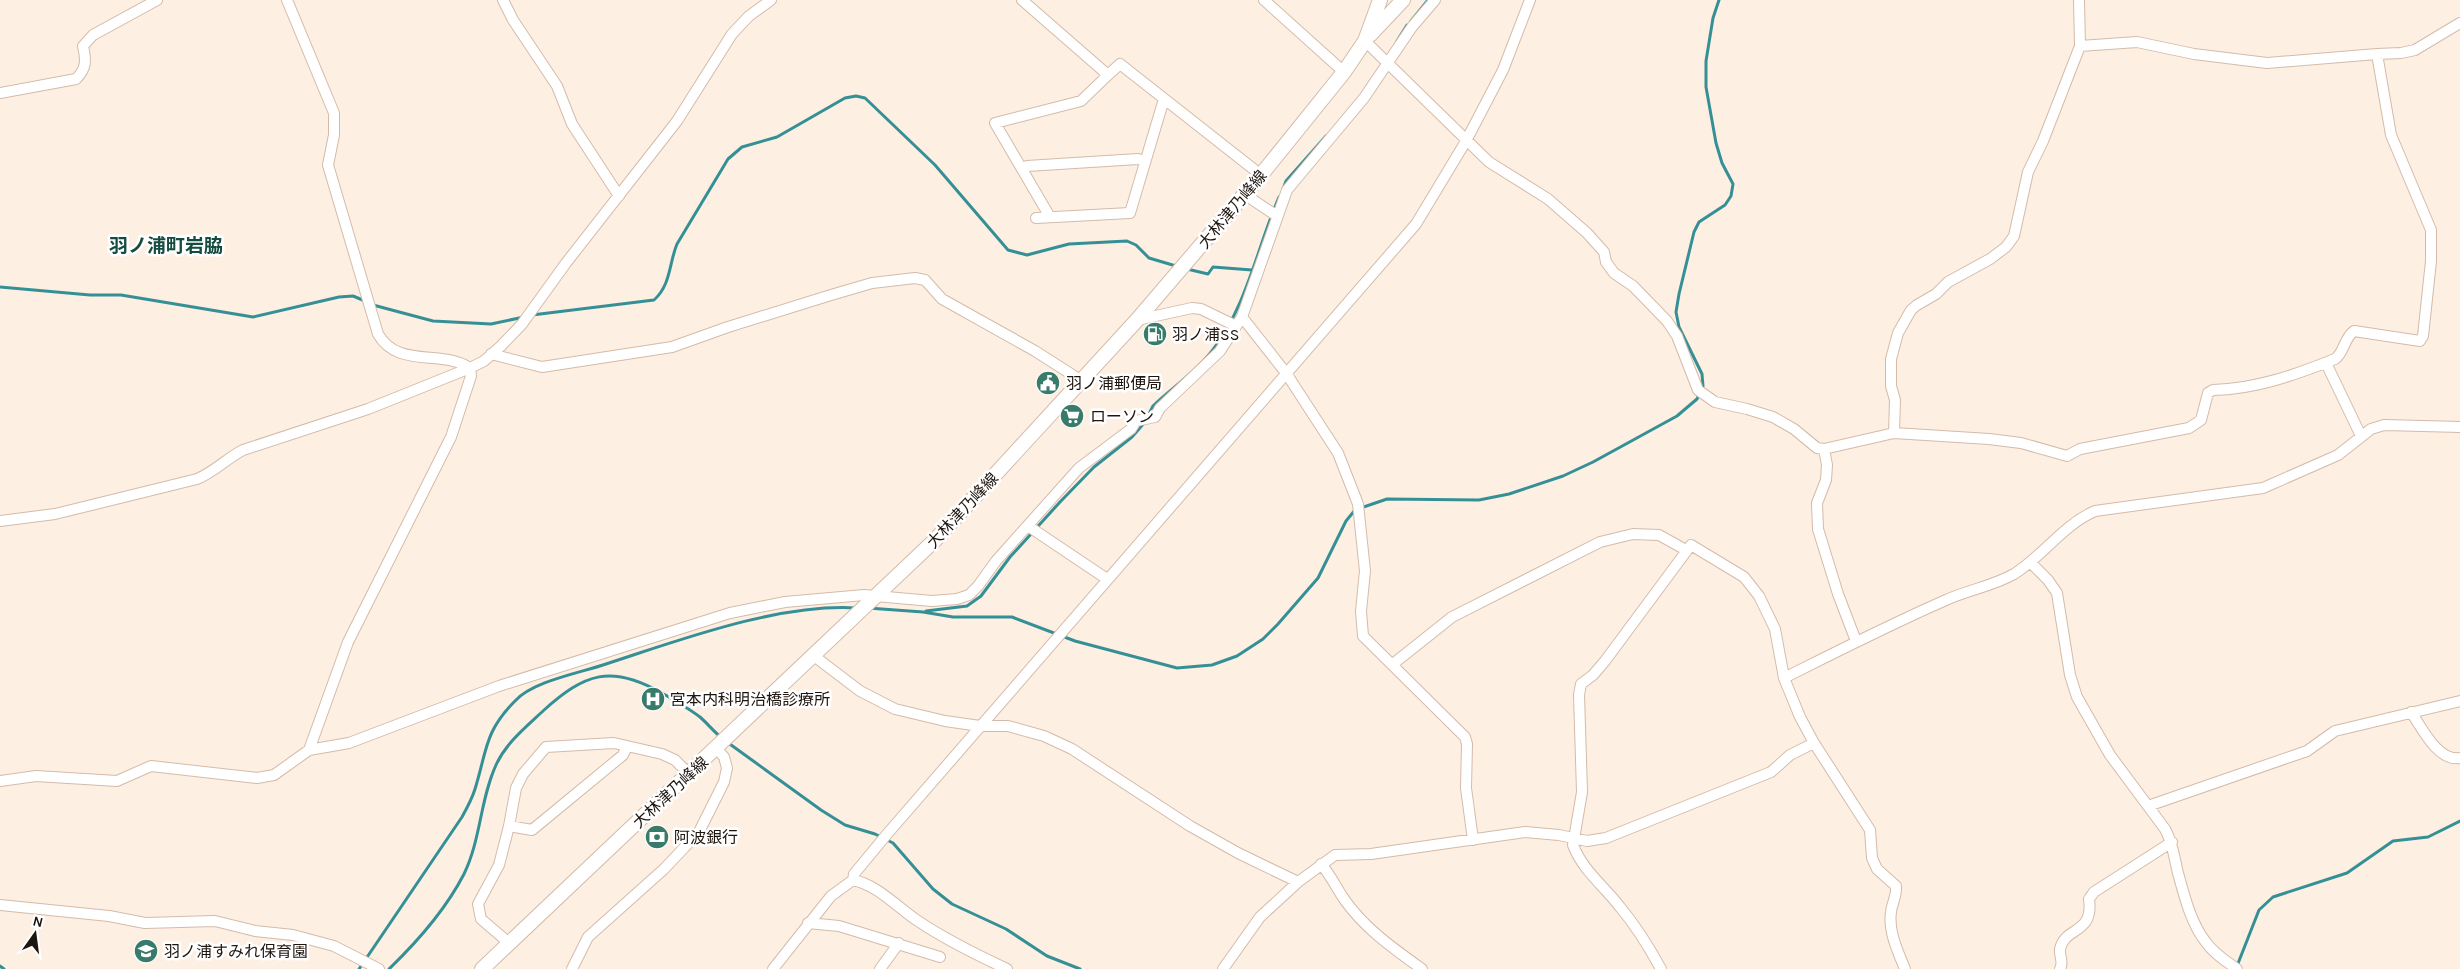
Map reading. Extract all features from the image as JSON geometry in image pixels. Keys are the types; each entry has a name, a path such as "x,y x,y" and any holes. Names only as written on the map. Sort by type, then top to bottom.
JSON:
{"main road":[{"name":"大林津乃峰線","path":"482,969 935,540 1137,320 1260,175 1344,72 1366,39 1380,0"},
{"path":"1366,39 1388,19 1403,0"}],"street":[{"path":"0,94 76,79 84,71 86,59 83,46 93,35 157,0"},
{"path":"288,0 334,113 334,135 328,165 378,334 383,343 394,351 410,357 460,361 470,368"},
{"path":"503,0 513,20 557,86 572,124 619,196"},
{"path":"0,521 56,514 197,479 212,473 231,456 243,450 368,409 470,368 491,354 522,324 552,282 677,121 732,34 749,16 771,0"},
{"path":"1022,0 1108,75"},
{"path":"1264,0 1344,72"},
{"path":"0,781 36,776 117,782 151,766 257,778 274,775 309,750 349,743 499,686 730,613 785,602 864,595 872,600 932,601 957,599 969,595 996,561 1032,529 1079,468 1131,428 1136,421 1154,417 1160,408 1211,362 1242,317 1276,216 1292,183 1364,98 1386,59 1435,0"},
{"path":"773,969 831,896 853,880 854,874 888,832 1416,224 1466,141 1503,70 1530,0"},
{"path":"1894,433 1895,400 1891,386 1891,359 1898,333 1911,310 1936,294 1948,282 2006,247 2014,236 2028,172 2043,140 2080,46 2079,0"},
{"path":"2080,46 2137,42 2194,54 2268,63 2401,53 2414,50 2460,23"},
{"path":"1366,39 1489,162 1548,199 1586,233 1604,252 1606,262 1614,273 1633,286 1667,321 1677,336 1702,393 1715,402 1747,408 1773,417 1794,429 1817,448 1824,449 1894,433 2021,443 2067,456 2080,449 2189,428 2201,420 2205,399 2208,393 2213,390 2252,386 2280,380 2326,363 2339,356 2346,339 2354,331 2420,341 2423,336 2431,261 2431,230 2391,135 2378,54"},
{"path":"1050,217 995,123 1081,101 1120,64 1260,175"},
{"path":"1036,218 1130,213 1164,98"},
{"path":"1022,169 1028,166 1138,159 1145,161"},
{"path":"1244,194 1276,216"},
{"path":"491,354 542,367 672,347 839,292 872,284 915,278 925,280 942,299 1036,351 1082,381"},
{"path":"1137,320 1192,308 1201,309 1236,326"},
{"path":"1242,317 1286,373 1338,452 1359,509 1365,572 1361,611 1363,636 1465,737 1467,744 1466,788 1473,840"},
{"path":"2326,363 2361,436"},
{"path":"309,750 348,642 450,437 470,376 470,368"},
{"path":"1784,678 1856,641 1948,599 2013,575 2081,516 2094,510 2263,488 2338,455 2371,429 2384,426 2460,427"},
{"path":"1824,449 1826,472 1817,503 1818,529 1838,594 1856,641"},
{"path":"1032,529 1107,579"},
{"path":"1393,664 1452,617 1600,542 1633,534 1659,535 1686,550"},
{"path":"1661,969 1651,950 1620,905 1592,877 1573,845 1582,792 1579,695 1581,684 1593,675 1605,661 1691,545 1744,577 1759,596 1775,629 1784,678 1814,743 1870,830 1872,858 1876,869 1896,886 1897,896 1890,913 1894,942 1905,969"},
{"path":"2030,562 2048,580 2057,593 2070,675 2076,697 2110,755 2172,842 2178,872 2190,912 2204,941 2216,954 2235,967"},
{"path":"814,656 860,691 882,704 908,713 980,726 1008,726 1029,730 1058,742 1190,826 1238,853 1298,882"},
{"path":"2148,806 2307,751 2335,732 2460,701"},
{"path":"2411,712 2443,755 2454,759 2460,758"},
{"path":"509,943 481,918 478,904 499,865 516,788 523,774 546,747 606,742 662,754 675,760 689,774"},
{"path":"572,969 588,937 664,868 699,832 724,782 727,768 721,743"},
{"path":"1223,969 1260,916 1320,864 1335,855 1370,854 1525,832 1587,841 1606,838 1771,772 1790,755 1814,743"},
{"path":"509,826 532,830 623,755 627,746"},
{"path":"2060,969 2062,966 2060,949 2065,940 2087,921 2091,913 2089,899 2094,892 2172,842"},
{"path":"1320,864 1333,878 1344,899 1364,923 1388,945 1422,969"},
{"path":"853,880 872,888 919,922 1007,969"},
{"path":"0,905 109,916 145,923 215,921 254,931 310,939 334,946 375,966"},
{"path":"808,923 839,926 899,943 940,958"},
{"path":"880,969 899,943"}],"waterway":[{"path":"1411,21 1428,0"},
{"path":"868,608 923,612 953,617 1012,617 1075,641 1177,668 1212,665 1237,656 1263,639 1278,624 1318,578 1346,521 1355,510 1387,499 1479,500 1509,494 1563,476 1593,462 1677,416 1697,399 1703,386 1702,374 1679,327 1676,312 1679,294 1694,232 1699,222 1725,205 1731,196 1733,184 1722,163 1716,143 1706,87 1706,61 1713,18 1719,0"},
{"path":"1397,41 1407,25"},
{"path":"532,315 654,300 660,294 667,281 677,244 728,159 742,147 777,137 845,98 856,96 865,98 935,165 1008,250 1027,255 1069,244 1127,241 1136,245 1149,258 1176,266"},
{"path":"1283,189 1286,181 1326,136"},
{"path":"1148,416 1153,406 1206,358 1224,334 1243,296 1279,197"},
{"path":"1187,269 1208,274 1213,267 1252,270"},
{"path":"0,287 90,295 121,295 253,317 339,297 353,296 365,301"},
{"path":"373,305 433,321 491,324 524,317"},
{"path":"926,611 967,606 981,596 1010,557 1060,502 1094,467 1132,437 1145,422"},
{"path":"359,969 462,817 474,793 492,732 505,712 523,694 558,678 730,625 795,611 857,608"},
{"path":"389,969 410,948 449,900 464,874 474,847 491,778 500,757 523,729 572,688 599,677 628,678 644,684 686,707 700,717 722,738"},
{"path":"727,742 821,810 845,825 875,834 893,843 933,889 952,904 1006,929 1047,956 1080,969"},
{"path":"2237,966 2259,910 2273,897 2347,873 2393,841 2428,837 2460,821"},
{"path":"0,966 4,969"}],"place":[{"name":"羽ノ浦SS","path":"1155,334"},
{"name":"羽ノ浦郵便局","path":"1048,383"},
{"name":"ローソン","path":"1072,416"},
{"name":"宮本内科明治橋診療所","path":"653,699"},
{"name":"阿波銀行","path":"657,837"},
{"name":"羽ノ浦すみれ保育園","path":"146,951"}],"district":[{"name":"羽ノ浦町岩脇","path":"166,245"}]}
